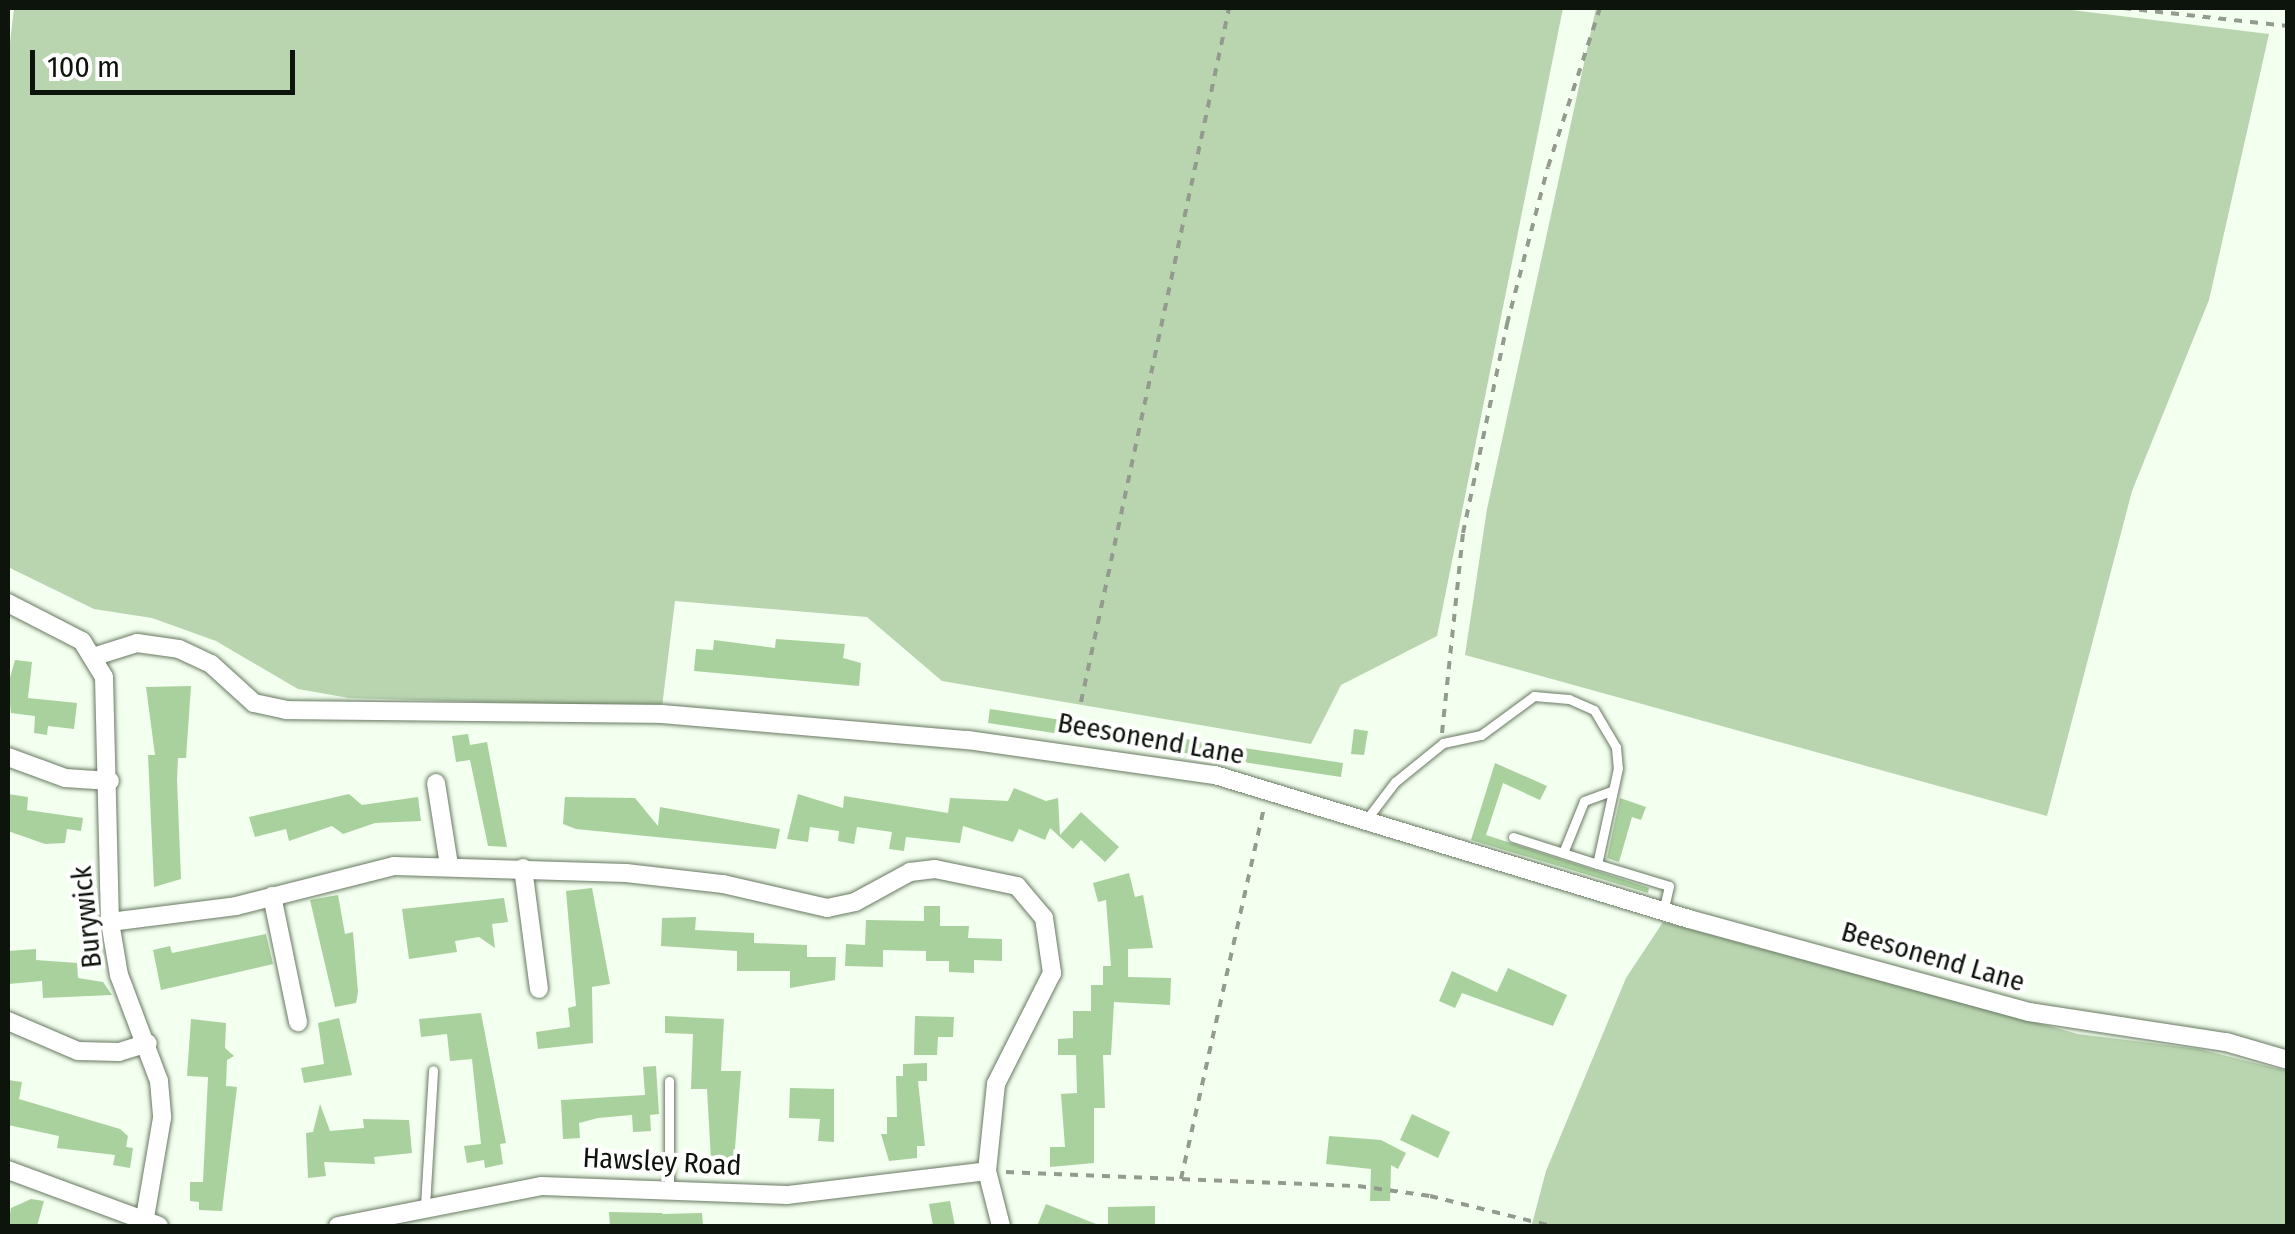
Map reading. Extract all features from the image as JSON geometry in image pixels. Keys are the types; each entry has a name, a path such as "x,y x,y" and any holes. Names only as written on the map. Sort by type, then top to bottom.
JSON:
{"street":[{"path":"8,603 69,632 96,656"},
{"name":"Beesonend Lane","path":"96,656 137,642 179,649 271,709 662,714 1110,757 1268,788 1365,822 1663,912 2029,1012 2226,1042 2288,1060"},
{"name":"Burywick","path":"96,656 104,677 110,781 110,922 120,975 148,1043 162,1118 152,1225"},
{"path":"8,757 64,778 110,781"},
{"path":"436,783 449,864"},
{"path":"110,922 272,896 354,871 449,864 723,884 826,908 855,902 910,872 935,869 1017,886 1044,918 1052,974 996,1084 986,1171 1000,1226"},
{"path":"523,868 539,989"},
{"path":"272,896 298,1022"},
{"path":"8,1021 78,1051 119,1052 148,1043"},
{"path":"8,1170 152,1225"},
{"name":"Hawsley Road","path":"338,1226 542,1186 669,1186 825,1194 986,1171"}],"lane":[{"path":"1365,822 1395,782 1442,743 1480,735 1534,696 1569,699 1594,710 1616,747 1597,864"},
{"path":"1562,853 1584,800 1611,791"},
{"path":"1513,837 1668,886 1663,912"},
{"path":"425,1206 433,1070"},
{"path":"669,1081 669,1186"}],"path":[{"path":"1081,702 1228,8"},
{"path":"1442,743 1462,533 1506,324 1548,167 1600,8"},
{"path":"2123,8 2288,26"},
{"path":"1181,1180 1268,788"},
{"path":"986,1171 1358,1186 1430,1196 1552,1226"}],"green space":[{"path":"14,8 1563,8 1437,636 1341,685 1311,744 942,681 867,617 675,601 662,707 349,698 298,689 216,641 152,618 94,609 8,567 8,60"},
{"path":"1596,8 2055,8 2269,34 2209,300 2132,491 2047,816 1465,655 1487,509"},
{"path":"1663,922 2078,1034 2199,1049 2287,1071 2287,1226 1532,1224 1546,1171 1626,978"}],"building":[{"path":"776,639 845,644 843,658 861,663 859,686 694,671 696,649 713,650 714,640 775,648"},
{"path":"15,660 32,662 28,698 77,703 74,729 48,726 47,735 34,733 35,716 11,713 8,685"},
{"path":"191,686 186,758 178,758 181,879 154,887 148,755 155,755 146,687"},
{"path":"990,709 1343,763 1341,777 988,723"},
{"path":"1354,729 1368,731 1364,755 1351,754"},
{"path":"468,734 470,745 487,742 507,847 488,846 470,760 456,762 452,736"},
{"path":"1495,763 1547,786 1540,800 1503,783 1486,835 1649,888 1648,893 1471,840"},
{"path":"1014,788 1046,801 1058,798 1060,835 1081,812 1119,847 1105,862 1081,840 1073,849 1050,828 1045,840 1019,829 1013,842 963,826 960,843 906,837 904,851 889,849 892,832 857,827 854,844 838,841 839,831 810,827 808,842 787,839 798,794 843,808 844,796 948,813 950,798 1008,801"},
{"path":"8,794 28,797 27,810 83,818 81,831 67,829 65,843 45,844 8,831"},
{"path":"349,794 362,805 418,797 421,821 375,823 343,834 332,826 289,841 286,829 255,837 249,817"},
{"path":"565,797 635,798 658,826 660,807 780,829 776,849 576,829 563,824"},
{"path":"1620,798 1646,807 1641,820 1632,817 1619,862 1607,858"},
{"path":"1129,873 1135,897 1143,895 1153,948 1128,949 1128,977 1171,978 1170,1005 1114,1002 1111,1055 1103,1055 1105,1108 1094,1108 1094,1163 1050,1167 1050,1147 1065,1147 1061,1094 1077,1093 1076,1055 1058,1055 1058,1039 1073,1038 1073,1011 1091,1011 1091,985 1103,985 1103,966 1111,966 1106,900 1098,902 1093,883"},
{"path":"592,888 610,984 592,987 593,1043 538,1049 536,1032 570,1027 568,1008 576,1006 566,891"},
{"path":"338,895 345,934 353,932 358,992 356,1003 335,1007 310,900"},
{"path":"504,898 508,922 492,924 495,948 479,937 455,941 457,952 409,959 402,909"},
{"path":"924,906 940,906 940,926 969,926 968,938 1002,939 1002,961 974,960 974,973 949,972 949,961 926,961 926,951 883,950 883,967 845,966 846,944 865,945 866,920 924,921"},
{"path":"696,917 695,930 754,933 754,943 807,945 807,957 836,957 835,980 790,988 790,971 737,971 737,951 661,946 662,918"},
{"path":"266,934 273,964 161,990 153,950 170,946 172,953"},
{"path":"36,949 36,960 77,963 78,978 103,982 112,995 43,998 42,981 8,984 8,951"},
{"path":"1508,968 1567,995 1553,1026 1462,993 1455,1008 1439,1001 1452,971 1497,992"},
{"path":"481,1013 506,1143 500,1144 503,1164 485,1168 484,1160 467,1163 464,1146 481,1144 472,1059 450,1061 447,1034 421,1037 419,1019"},
{"path":"665,1016 724,1019 721,1071 741,1071 734,1161 711,1160 707,1089 691,1089 693,1034 665,1033"},
{"path":"915,1016 954,1017 953,1037 938,1037 937,1055 914,1055"},
{"path":"339,1018 352,1075 304,1083 301,1068 324,1064 318,1023"},
{"path":"191,1019 226,1023 225,1048 234,1056 227,1060 226,1086 237,1087 222,1211 199,1210 199,1202 190,1201 190,1182 203,1182 208,1077 187,1076"},
{"path":"927,1063 927,1081 918,1081 925,1146 917,1146 917,1158 889,1161 881,1134 887,1134 887,1117 897,1117 896,1076 903,1076 903,1064"},
{"path":"656,1066 659,1114 650,1115 651,1131 633,1132 632,1115 598,1118 579,1123 580,1138 563,1139 561,1100 645,1095 643,1067"},
{"path":"8,1080 22,1082 19,1099 120,1129 128,1136 126,1147 133,1148 130,1168 113,1165 115,1155 57,1148 59,1136 8,1125"},
{"path":"790,1088 834,1089 834,1142 818,1141 820,1119 789,1118"},
{"path":"320,1104 330,1131 364,1128 363,1119 409,1120 412,1153 374,1157 375,1164 324,1162 326,1176 308,1178 306,1133 313,1132"},
{"path":"1412,1114 1450,1132 1438,1158 1400,1140"},
{"path":"1329,1136 1381,1140 1406,1153 1398,1169 1391,1165 1390,1201 1370,1201 1371,1169 1326,1164"},
{"path":"31,1199 44,1201 37,1226 8,1226 11,1208"},
{"path":"950,1201 955,1226 933,1226 929,1204"},
{"path":"1046,1204 1101,1226 1037,1226"},
{"path":"1155,1206 1155,1226 1108,1226 1108,1207"},
{"path":"609,1212 662,1213 662,1226 610,1226"},
{"path":"702,1213 703,1226 662,1226 662,1214"}]}
